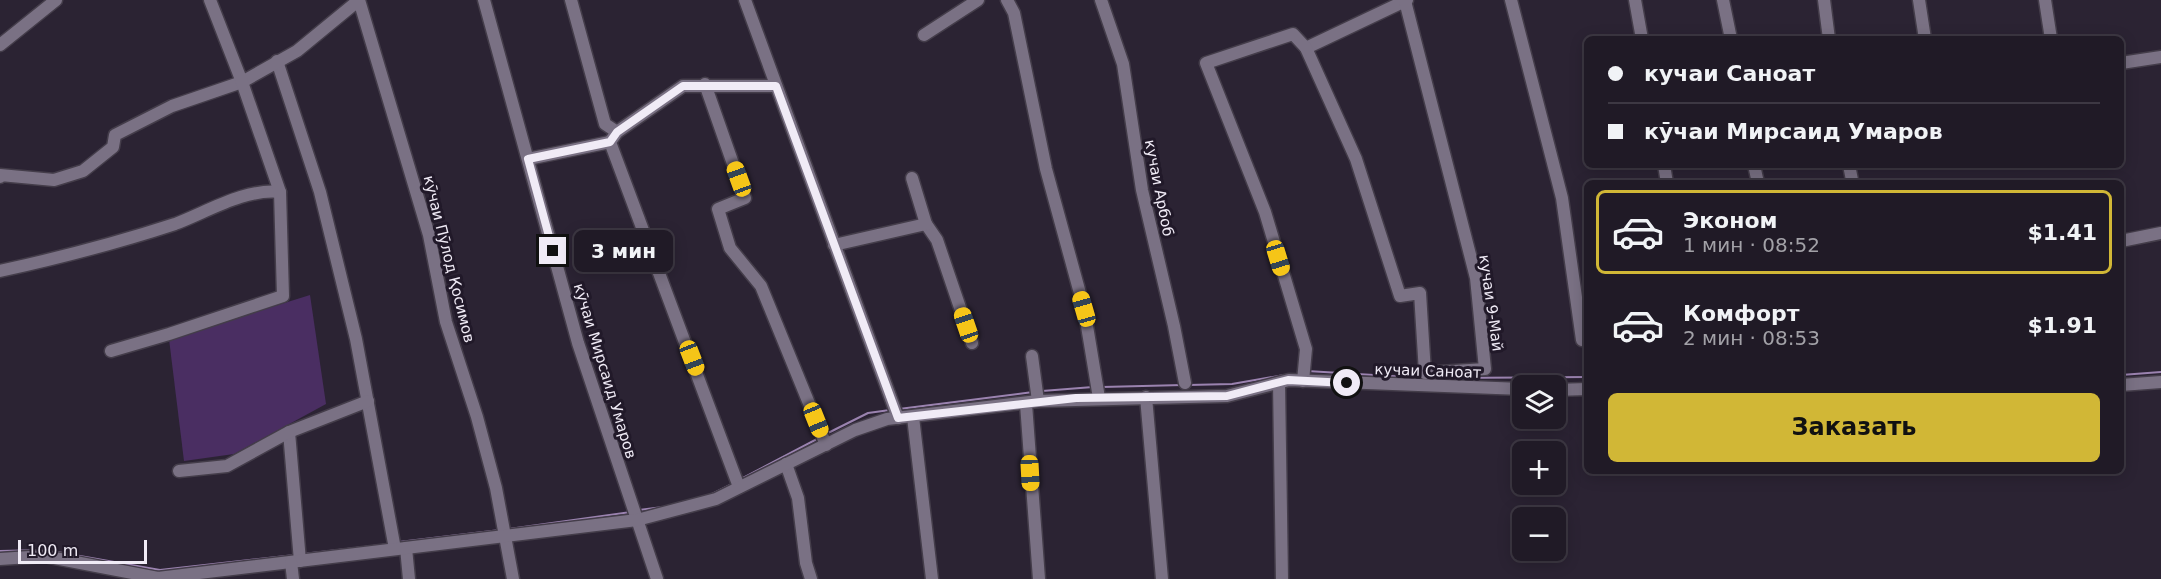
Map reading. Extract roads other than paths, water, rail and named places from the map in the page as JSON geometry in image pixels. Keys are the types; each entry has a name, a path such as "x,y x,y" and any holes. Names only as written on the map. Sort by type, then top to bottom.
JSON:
{"street":[{"path":"0,45 56,0"},
{"path":"111,351 283,296 280,192 242,82 210,0"},
{"path":"0,177 0,175 54,180 83,171 113,147 115,135 172,106 242,82 297,51 359,0"},
{"name":"кӯчаи Пӯлод Қосимов","path":"359,0 427,225 446,322 477,417 505,532 513,579"},
{"name":"кӯчаи Мирсаид Умаров","path":"484,0 578,344 657,579"},
{"path":"571,0 605,124 614,137 738,483"},
{"path":"745,0 896,413"},
{"path":"924,35 978,0"},
{"path":"1007,0 1014,13 1046,169 1084,309 1098,391"},
{"name":"кучаи Арбоб","path":"1101,0 1123,64 1142,190 1185,383"},
{"name":"кучаи 9-Май","path":"1406,0 1476,278 1485,369 1425,374 1420,292 1400,296 1356,159 1306,48 1406,0"},
{"path":"1511,0 1562,198 1582,340"},
{"path":"1635,0 1641,36"},
{"path":"1723,0 1730,36"},
{"path":"1824,0 1829,36"},
{"path":"1918,0 1924,36"},
{"path":"2045,0 2051,36"},
{"path":"1303,375 1306,349 1265,212 1206,63 1293,34 1306,48"},
{"path":"2124,63 2161,57"},
{"path":"277,61 320,192 356,339 397,546 410,579"},
{"path":"528,159 614,137 683,86 705,84 776,86"},
{"path":"705,84 745,198 718,209 730,248 761,286 824,439"},
{"path":"1849,168 1851,180"},
{"path":"912,178 926,224 937,240 972,343"},
{"path":"0,271 68,257 174,224 263,190 280,192"},
{"path":"834,245 926,224"},
{"path":"2124,240 2161,233"},
{"path":"1032,356 1039,579"},
{"name":"кучаи Саноат","path":"0,559 45,556 165,578 296,562 635,514 716,499 738,483 786,464 824,439 855,430 896,413 913,417 1034,397 1098,391 1146,397 1227,396 1303,375 1512,388"},
{"path":"1279,382 1282,579"},
{"path":"2124,385 2161,382"},
{"path":"1566,390 1584,389"},
{"path":"1146,397 1162,579"},
{"path":"179,471 227,466 289,432 368,400"},
{"path":"913,417 932,579"},
{"path":"289,432 296,562 293,579"},
{"path":"786,464 798,498 806,563 812,579"},
{"path":"88,579 91,565"}],"waterway":[{"path":"1307,371 1424,378"},
{"path":"2124,375 2161,372"},
{"path":"1188,385 1232,384 1284,375"},
{"path":"1436,378 1584,377"},
{"path":"1102,387 1183,385"},
{"path":"1042,391 1093,387"},
{"path":"899,409 1033,392"},
{"path":"826,434 868,413 890,410"},
{"path":"741,479 819,438"},
{"path":"712,494 734,483"},
{"path":"639,510 663,507"},
{"path":"509,529 631,512"},
{"path":"399,542 500,530"},
{"path":"303,554 390,544"},
{"path":"0,551 45,550"},
{"path":"57,552 160,570 295,555"}]}
